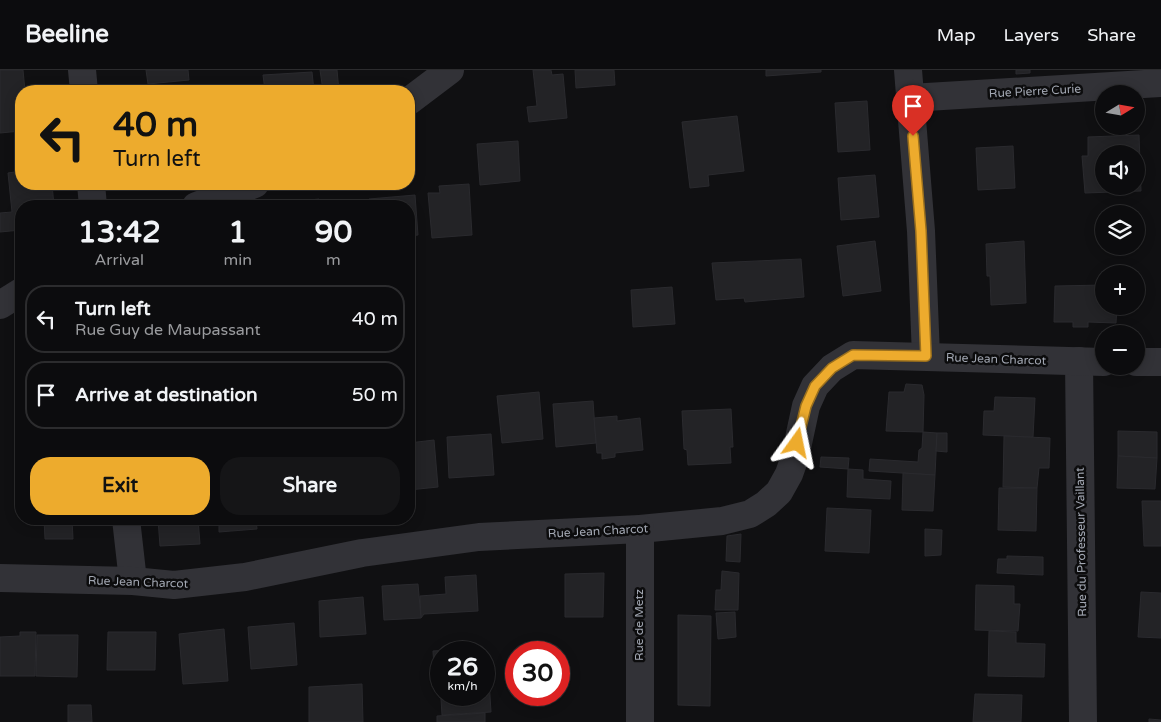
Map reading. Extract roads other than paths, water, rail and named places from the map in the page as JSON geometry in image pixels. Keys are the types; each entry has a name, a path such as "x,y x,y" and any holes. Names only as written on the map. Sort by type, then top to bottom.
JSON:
{"street":[{"path":"82,70 83,85"},
{"path":"415,96 450,70"},
{"path":"908,70 921,231 926,356"},
{"name":"Rue Pierre Curie","path":"910,98 1161,83"},
{"path":"212,200 239,190"},
{"path":"0,305 15,296"},
{"name":"Rue Jean Charcot","path":"0,578 133,581 174,585 209,582 362,553 479,537 640,529 722,521 750,514 780,492 795,457 806,406 815,386 832,368 853,355 1091,361"},
{"name":"Rue du Professeur Vaillant","path":"1083,722 1091,361"},
{"path":"1145,362 1161,362"},
{"path":"127,525 133,581"},
{"name":"Rue de Metz","path":"640,529 640,722"}]}
